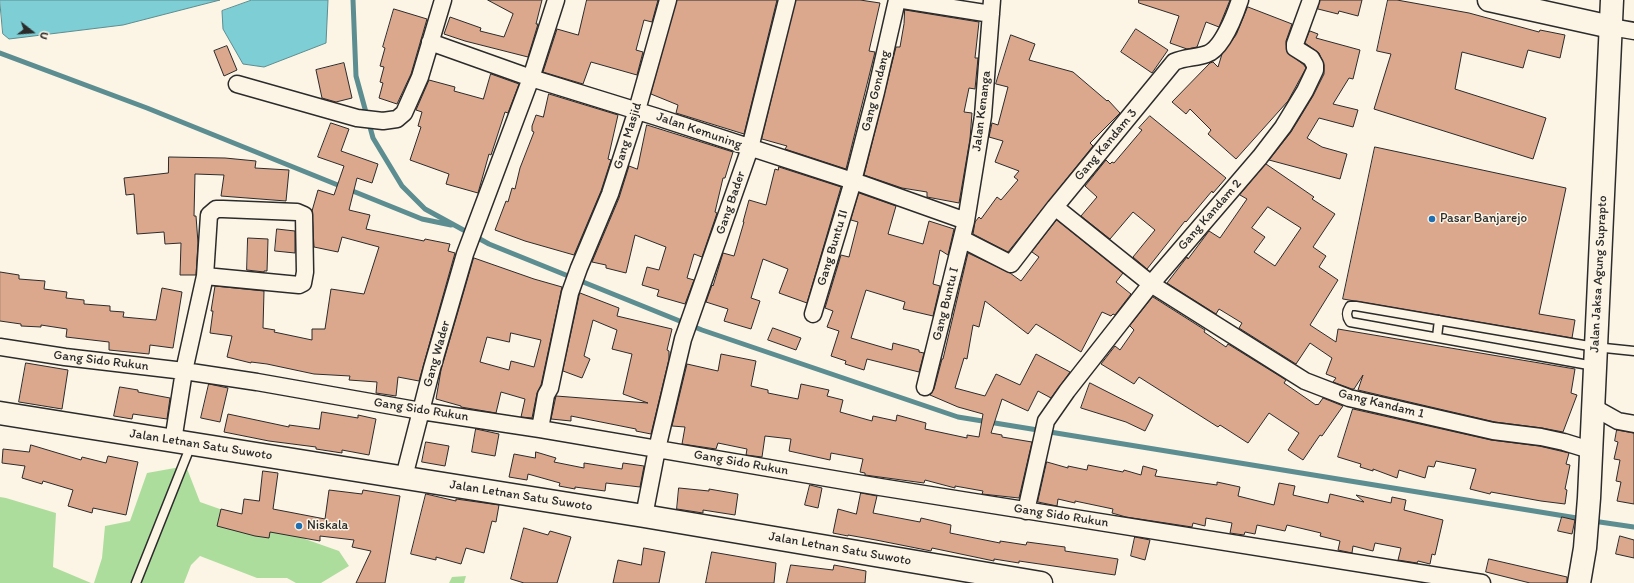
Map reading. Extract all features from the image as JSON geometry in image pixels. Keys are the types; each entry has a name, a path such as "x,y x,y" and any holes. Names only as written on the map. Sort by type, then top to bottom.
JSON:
{"main road":[{"path":"1489,0 1611,27"},
{"name":"Jalan Jaksa Agung Suprapto","path":"1579,583 1585,545 1589,498 1590,450 1612,0"},
{"name":"Jalan Letnan Satu Suwoto","path":"0,413 644,516 1041,583"},
{"name":"Jalan Jaksa Agung Suprapto","path":"1585,545 1595,583"}],"street":[{"path":"237,84 357,118 383,121 397,119 404,113 420,77 443,0"},
{"path":"531,78 556,0"},
{"name":"Gang Masjid","path":"540,429 546,395 550,388 570,293 610,194 637,110 668,0"},
{"name":"Gang Bader","path":"657,449 683,339 750,148 787,0"},
{"name":"Gang Gondang","path":"853,182 876,92 897,0"},
{"path":"903,0 991,7"},
{"name":"Gang Kandam 3","path":"962,239 1011,264 1055,207 1174,62 1183,58 1199,57 1209,54 1218,46 1236,13 1240,0"},
{"name":"Gang Kandam 2","path":"1026,511 1046,421 1072,385 1151,284 1260,157 1283,127 1305,91 1315,70 1315,65 1311,58 1295,48 1295,44 1311,0"},
{"name":"Jalan Kenanga","path":"966,222 983,116 991,7"},
{"path":"1611,27 1634,31"},
{"name":"Jalan Kemuning","path":"430,42 531,78 637,110 853,182 966,222"},
{"name":"Gang Wader","path":"404,477 432,368 465,254 531,78"},
{"name":"Gang Buntu II","path":"813,314 853,182"},
{"name":"Gang Kandam 1","path":"1055,207 1151,284 1305,381 1348,398 1493,431 1541,437 1590,450"},
{"path":"182,443 184,371 205,276 209,215 216,209 297,212 304,215 305,272 303,283 299,285 205,276"},
{"name":"Gang Buntu I","path":"925,387 966,222"},
{"name":"Gang Sido Rukun","path":"0,347 65,357 184,371 421,411 540,429 1411,578 1482,583"},
{"path":"1593,407 1618,421 1634,424"},
{"path":"644,516 657,449"}],"lane":[{"path":"1595,356 1439,320 1356,306 1350,306 1347,310 1347,317 1350,322 1437,337 1595,356 1634,351"},
{"path":"1437,337 1439,320"},
{"path":"136,583 182,443"}],"green space":[{"path":"186,466 200,502 339,551 349,566 321,583 296,583 287,578 257,578 200,556 191,565 184,583 94,583 102,558 105,526 130,521 147,473"},
{"path":"0,497 56,513 53,567 91,583 0,583"},
{"path":"466,576 464,583 449,583 452,577"}],"water":[{"path":"0,0 220,0 123,25 9,39 3,34"},
{"path":"252,0 328,0 326,43 264,67 243,64 223,29 222,11"}],"building":[{"path":"488,0 542,0 536,24 538,24 528,57 465,41 444,34 450,17 481,28 480,31 504,37 513,14"},
{"path":"587,0 658,0 652,22 644,20 636,50 643,52 637,75 591,62 583,84 543,72 557,29 578,35"},
{"path":"677,0 777,0 744,134 676,113 678,105 651,94"},
{"path":"796,0 860,0 880,3 869,51 875,52 846,169 785,149 787,146 762,139"},
{"path":"1139,0 1230,0 1219,27 1206,22 1197,47 1187,49 1170,43 1179,16 1139,3"},
{"path":"1320,0 1362,0 1358,16 1339,11 1338,14 1318,9"},
{"path":"1388,0 1397,0 1469,13 1539,32 1540,30 1565,35 1560,58 1528,50 1523,68 1462,52 1455,89 1546,118 1533,159 1374,109 1391,54 1377,51"},
{"path":"1248,7 1292,24 1286,41 1287,52 1306,68 1288,101 1236,159 1208,134 1211,130 1190,109 1186,114 1172,102 1210,63 1213,62 1218,67 1222,54 1236,35"},
{"path":"394,9 427,19 411,74 397,104 379,98 383,83 380,82 384,67 380,66 385,48 383,47"},
{"path":"905,10 979,22 975,58 978,58 975,89 969,88 964,112 972,113 970,139 959,203 927,197 927,192 902,188 864,175 896,47 900,47"},
{"path":"1136,29 1168,50 1152,73 1121,52"},
{"path":"1310,31 1318,34 1316,38 1360,50 1353,79 1349,78 1333,104 1358,110 1353,127 1319,118 1307,138 1322,147 1347,154 1340,179 1269,160 1291,132 1313,96 1324,74 1324,65 1319,53 1305,43"},
{"path":"1011,35 1035,44 1029,60 1073,72 1107,101 1108,100 1120,113 1090,143 1093,146 1008,252 973,234 975,222 979,217 981,219 997,197 1001,200 1018,180 1014,177 1019,171 995,162 1003,141 989,137 992,123 998,125 1008,87 996,84"},
{"path":"227,46 237,70 224,76 214,51"},
{"path":"344,63 352,98 336,102 322,98 316,70"},
{"path":"491,74 519,84 508,113 505,112 491,155 489,154 478,193 446,184 449,174 410,160 421,127 418,126 422,112 416,110 429,80 455,87 454,91 483,99"},
{"path":"549,94 618,115 608,159 611,160 601,191 574,255 525,241 495,230 506,201 508,202 512,188 515,189 520,168 534,132 532,131 532,126 536,115 543,117"},
{"path":"1150,116 1226,178 1213,193 1212,191 1186,222 1185,221 1147,269 1133,257 1155,230 1133,212 1110,239 1081,216 1097,197 1085,186 1106,160 1110,164 1112,162 1114,163 1142,130 1139,128"},
{"path":"331,123 349,129 341,151 378,164 372,183 357,178 349,210 370,215 366,229 424,241 425,239 450,244 448,251 455,253 419,381 398,377 396,396 376,393 377,382 349,380 350,376 314,374 267,364 251,363 227,357 232,336 210,333 213,311 211,311 215,286 264,291 263,328 275,330 274,332 312,340 312,329 325,329 331,289 364,294 379,247 342,237 338,252 314,247 312,211 318,190 334,195 344,166 318,157"},
{"path":"647,125 733,152 725,178 723,178 715,212 717,213 702,257 694,254 687,278 694,280 685,304 657,296 659,290 642,285 647,267 659,270 666,247 635,235 626,273 606,268 606,265 592,262 619,198 629,166 637,169"},
{"path":"1375,147 1566,188 1539,314 1575,320 1572,338 1343,299"},
{"path":"169,157 225,158 256,161 255,168 289,170 286,201 221,196 224,175 195,174 194,216 196,216 198,243 196,275 180,275 181,243 165,244 164,232 137,234 134,194 126,195 124,178 168,173"},
{"path":"1266,164 1314,197 1312,199 1335,214 1313,247 1326,256 1319,267 1338,280 1310,325 1336,342 1338,329 1575,369 1571,393 1577,395 1563,432 1495,422 1358,390 1363,375 1354,389 1333,382 1336,378 1326,374 1332,358 1310,343 1296,364 1239,328 1242,323 1219,309 1216,314 1167,283 1187,257 1188,259 1209,231 1220,238 1247,199 1240,195","holes":["1268,207 1301,228 1275,266 1254,252 1265,237 1252,228"]},
{"path":"779,167 841,187 807,303 779,293 788,269 763,259 751,298 760,301 751,329 724,321 728,309 706,302 712,285 713,286 723,253 734,256 749,200 766,205 775,169 778,170"},
{"path":"859,193 896,206 888,234 923,244 929,221 954,229 948,255 940,250 933,284 940,286 933,316 903,309 905,302 866,290 851,338 892,350 893,343 919,350 919,352 924,353 919,372 867,359 864,370 845,364 846,361 831,356 839,331 827,327 833,311 825,308 841,255 849,257 858,222 851,220"},
{"path":"1057,220 1123,273 1116,282 1131,294 1115,315 1113,314 1111,316 1102,312 1081,352 1036,324 1028,334 985,301 979,327 973,325 967,359 964,358 955,388 985,396 996,374 1020,385 1036,354 1070,372 1051,398 1038,391 1028,411 1002,399 991,433 1002,435 1002,437 1032,442 1019,498 982,494 983,491 955,486 955,488 925,480 924,483 865,475 865,473 860,472 863,459 831,453 830,460 789,451 791,439 765,436 762,457 746,455 747,449 718,443 716,449 682,444 685,427 672,426 687,364 718,371 721,354 756,361 751,386 768,390 768,393 798,399 801,384 829,390 827,396 843,400 840,412 872,421 873,416 896,421 897,415 926,423 925,429 967,438 967,435 979,437 983,414 958,407 930,395 934,389 943,359 968,253 1010,273 1021,281 1039,257 1032,252"},
{"path":"277,229 295,231 295,253 275,251"},
{"path":"248,238 268,239 267,271 247,270"},
{"path":"474,258 562,287 541,385 537,393 532,418 521,417 525,399 501,392 496,413 461,407 436,399 441,370","holes":["511,333 541,340 534,367 511,361 509,370 480,362 487,337 509,342"]},
{"path":"0,272 19,275 19,279 45,281 44,289 67,292 66,298 84,300 84,304 110,306 110,311 124,312 123,317 156,320 162,288 182,292 173,348 150,345 149,354 109,350 109,342 66,337 67,329 41,325 41,327 21,326 21,324 0,321"},
{"path":"580,293 619,308 617,316 672,329 667,350 669,351 669,359 651,434 636,431 636,429 571,416 571,421 551,419 556,396 648,403 623,394 632,354 612,349 617,330 593,320 584,356 590,359 582,378 563,371"},
{"path":"1153,297 1205,330 1204,332 1226,347 1228,344 1286,380 1284,383 1316,405 1318,405 1323,398 1343,406 1322,436 1320,435 1303,460 1288,450 1299,433 1269,413 1248,443 1220,425 1218,427 1139,377 1134,384 1101,364 1115,346 1120,350 1134,330 1130,326"},
{"path":"773,328 801,338 796,350 768,340"},
{"path":"26,363 68,370 62,409 19,402"},
{"path":"1090,383 1153,415 1145,431 1126,422 1081,408"},
{"path":"209,384 228,388 220,422 201,418"},
{"path":"120,387 170,398 167,419 133,414 132,419 114,416"},
{"path":"1353,409 1491,440 1539,446 1569,453 1566,464 1570,465 1565,489 1567,490 1565,504 1491,492 1490,494 1470,489 1476,469 1436,461 1434,467 1428,466 1425,478 1399,470 1397,478 1373,469 1373,471 1360,467 1361,464 1338,457"},
{"path":"322,412 358,418 358,415 376,419 369,455 342,450 342,453 316,449 316,447 269,441 224,432 228,414 289,427 289,425 319,429"},
{"path":"476,429 499,434 495,456 472,452"},
{"path":"1617,430 1634,433 1634,504 1617,501 1621,482 1616,481 1620,460 1614,459 1618,442 1615,441"},
{"path":"426,442 449,446 445,466 422,462"},
{"path":"31,445 81,460 82,457 106,463 108,456 138,462 126,515 93,508 92,513 68,506 73,490 43,481 42,484 22,478 25,466 2,463 3,449 29,452"},
{"path":"536,452 556,458 554,462 584,468 584,463 622,469 623,463 644,466 640,487 606,483 605,491 575,487 575,489 559,486 560,483 528,474 527,480 509,477 514,454 535,458"},
{"path":"1047,462 1068,468 1068,466 1087,470 1088,465 1123,472 1124,470 1141,475 1143,466 1157,470 1155,476 1217,485 1217,482 1240,487 1238,496 1274,505 1279,483 1295,486 1293,495 1328,503 1330,494 1364,502 1356,495 1391,503 1392,497 1406,500 1404,510 1443,520 1435,555 1432,554 1430,564 1418,561 1417,563 1398,560 1401,548 1375,543 1373,551 1353,546 1352,553 1338,550 1340,541 1320,536 1321,533 1287,525 1285,531 1257,525 1255,534 1245,532 1244,535 1230,533 1232,523 1206,518 1205,526 1193,523 1192,527 1126,517 1112,513 1113,509 1075,501 1075,503 1058,499 1057,506 1038,502"},
{"path":"263,471 278,473 273,509 325,519 329,490 362,494 363,490 400,496 385,583 356,583 371,551 352,547 354,540 320,536 320,541 270,532 269,538 217,526 221,509 242,514 244,499 259,501"},
{"path":"810,485 822,488 818,508 805,505"},
{"path":"679,488 709,491 709,489 738,494 735,515 703,510 703,513 677,509"},
{"path":"861,493 877,496 873,513 920,522 921,518 951,525 950,533 1000,543 1000,541 1026,545 1027,542 1065,547 1065,551 1118,559 1115,575 1019,561 1019,563 994,559 994,561 932,548 931,551 833,533 838,509 856,514"},
{"path":"426,494 456,501 456,499 499,505 496,522 492,521 484,553 466,548 461,564 436,557 436,560 411,554"},
{"path":"1562,517 1575,520 1572,534 1558,531"},
{"path":"524,528 548,535 550,531 571,537 557,583 524,583 511,579"},
{"path":"1620,536 1634,540 1634,558 1616,554"},
{"path":"1135,537 1150,540 1145,560 1131,556"},
{"path":"644,548 665,552 659,583 613,583 618,560 641,565"},
{"path":"712,552 776,563 774,583 706,583"},
{"path":"1489,559 1567,577 1567,583 1530,583 1486,572"},
{"path":"791,565 833,570 834,565 866,571 865,583 787,583"}],"waterway":[{"path":"353,0 356,76 373,138 402,186 425,209 489,244 702,330 958,417 1583,519"},
{"path":"0,53 147,108 422,219 451,225"},
{"path":"1593,521 1634,527"}],"place":[{"name":"Pasar Banjarejo","path":"1432,219"},
{"name":"Niskala","path":"299,526"}]}
